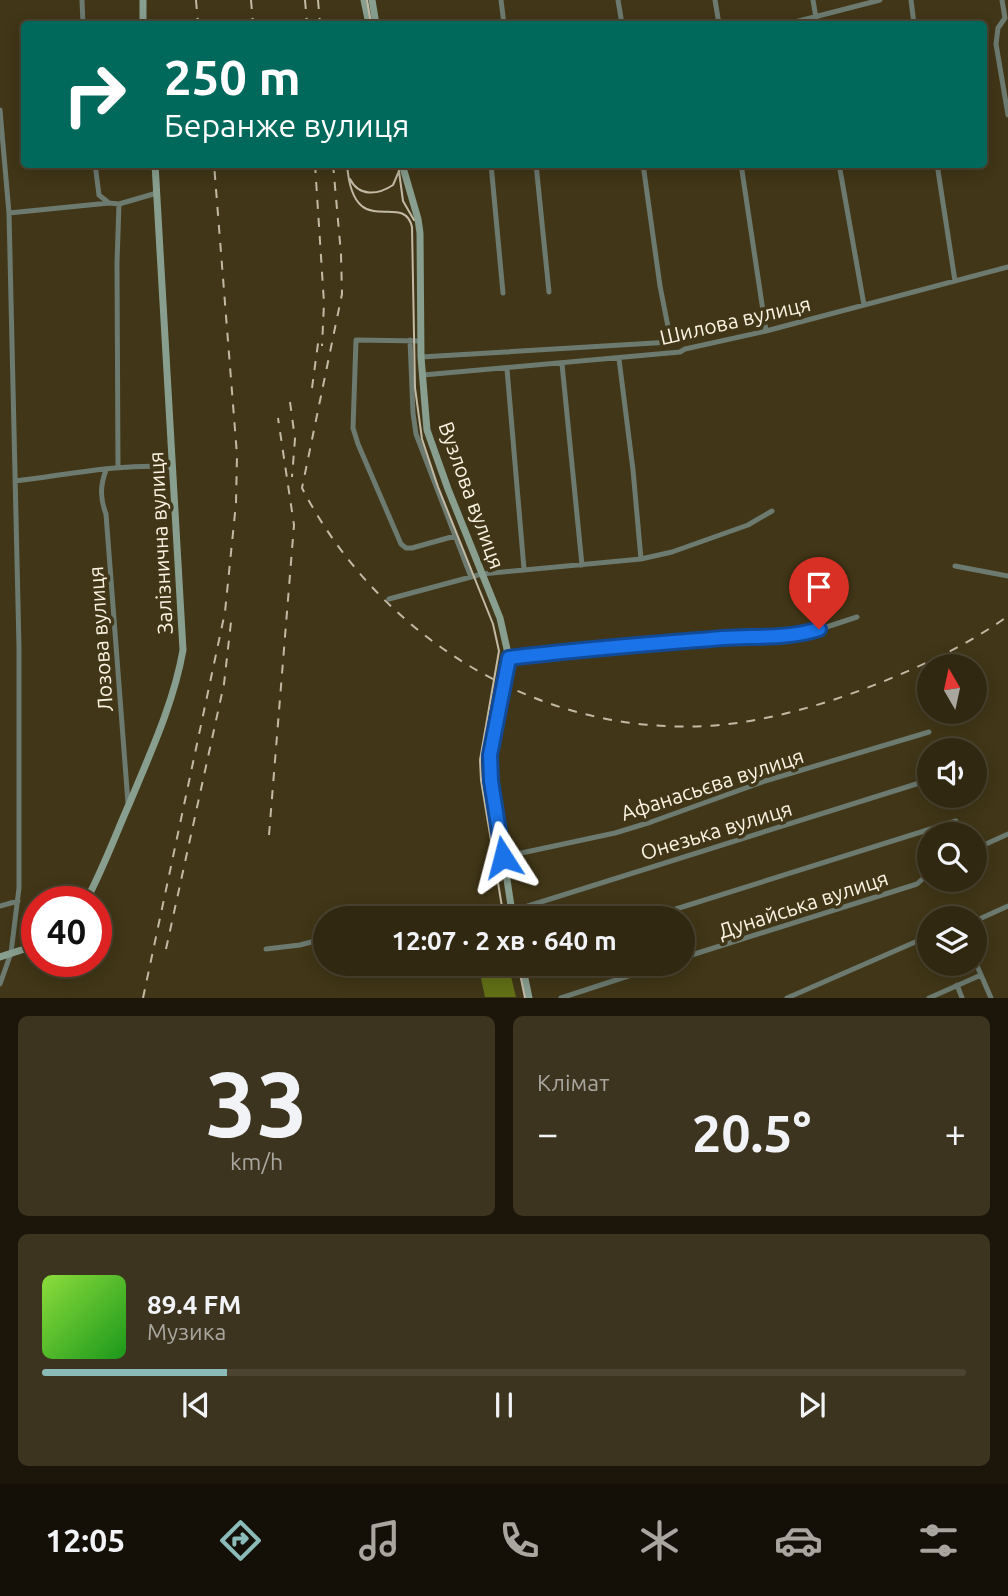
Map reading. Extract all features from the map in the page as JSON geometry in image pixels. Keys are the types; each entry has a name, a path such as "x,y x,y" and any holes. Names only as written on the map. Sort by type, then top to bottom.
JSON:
{"street":[{"path":"82,0 83,21"},
{"path":"143,0 143,21"},
{"path":"364,0 368,21"},
{"path":"372,0 376,21"},
{"path":"500,0 504,21"},
{"path":"618,0 622,21"},
{"path":"715,0 718,21"},
{"path":"813,0 817,21"},
{"path":"798,21 880,0"},
{"path":"911,0 914,21"},
{"path":"1002,0 1006,19 998,28 996,44 1008,115"},
{"path":"0,110 9,213 19,648 18,901 11,953 0,984"},
{"path":"96,168 99,195 109,202"},
{"name":"Залізнична вулиця","path":"95,886 102,873 179,672 183,650 155,168"},
{"name":"Вузлова вулиця","path":"403,168 419,226 421,357 426,423 431,444 500,618 509,658"},
{"path":"491,168 503,293"},
{"path":"536,168 550,292"},
{"name":"Шилова вулиця","path":"421,357 671,342 660,286 644,168"},
{"path":"742,168 765,331"},
{"path":"840,168 864,305"},
{"path":"938,168 955,281"},
{"path":"9,213 109,202 119,204 157,193"},
{"path":"118,468 119,204"},
{"name":"Шилова вулиця","path":"423,375 680,352 1008,267"},
{"path":"421,341 356,340 353,428 401,544 412,548 455,536"},
{"path":"410,340 416,434 471,577"},
{"path":"620,359 641,559"},
{"path":"562,364 582,565"},
{"path":"507,369 524,569"},
{"path":"15,481 148,465 173,467"},
{"name":"Лозова вулиця","path":"106,470 101,485 101,497 106,514 128,807"},
{"path":"389,599 482,573 641,559 672,552 748,525 772,511"},
{"path":"955,566 1008,576"},
{"path":"511,906 491,781 490,755 509,658 603,647 762,635 800,636 857,617"},
{"name":"Афанасьєва вулиця","path":"503,857 627,830 765,781 929,732"},
{"name":"Онезька вулиця","path":"541,906 917,784"},
{"path":"685,906 956,821"},
{"path":"987,844 1008,834"},
{"name":"Дунайська вулиця","path":"695,954 917,884"},
{"path":"0,906 18,901"},
{"path":"987,916 1008,906"},
{"path":"787,998 917,941"},
{"path":"266,949 313,942"},
{"path":"0,957 21,950"},
{"path":"524,976 529,998"},
{"path":"561,998 628,976"},
{"path":"929,998 979,976"},
{"path":"981,976 991,998"},
{"path":"957,985 962,998"}],"green space":[{"path":"481,976 511,976 516,997 485,997"}],"tram line":[{"path":"367,0 370,21"},
{"path":"348,168 351,188 358,203 368,210 399,213 407,217 412,227 415,388 422,439 438,487 493,624 499,651 480,760 502,906"},
{"path":"399,168 403,201 414,220"},
{"path":"350,179 358,189 375,192 393,185 399,171"},
{"path":"520,976 525,998"}],"railway":[{"path":"196,0 198,21"},
{"path":"251,0 253,21"},
{"path":"305,0 307,21"},
{"path":"318,0 320,21"},
{"path":"143,998 225,612 236,503 237,455 214,168"},
{"path":"315,168 324,303 322,346"},
{"path":"333,168 342,294 302,488 338,546 382,597 432,641 489,677 550,704 615,720 682,727 750,721 834,700 931,661 978,636 1008,616"},
{"path":"312,388 319,336"},
{"path":"290,402 295,439 292,477"},
{"path":"269,835 294,525 278,418"},
{"path":"166,949 224,684 231,622"}],"route":[{"path":"503,857 491,781 490,755 509,658 590,648 762,635 800,636 819,629"}]}
